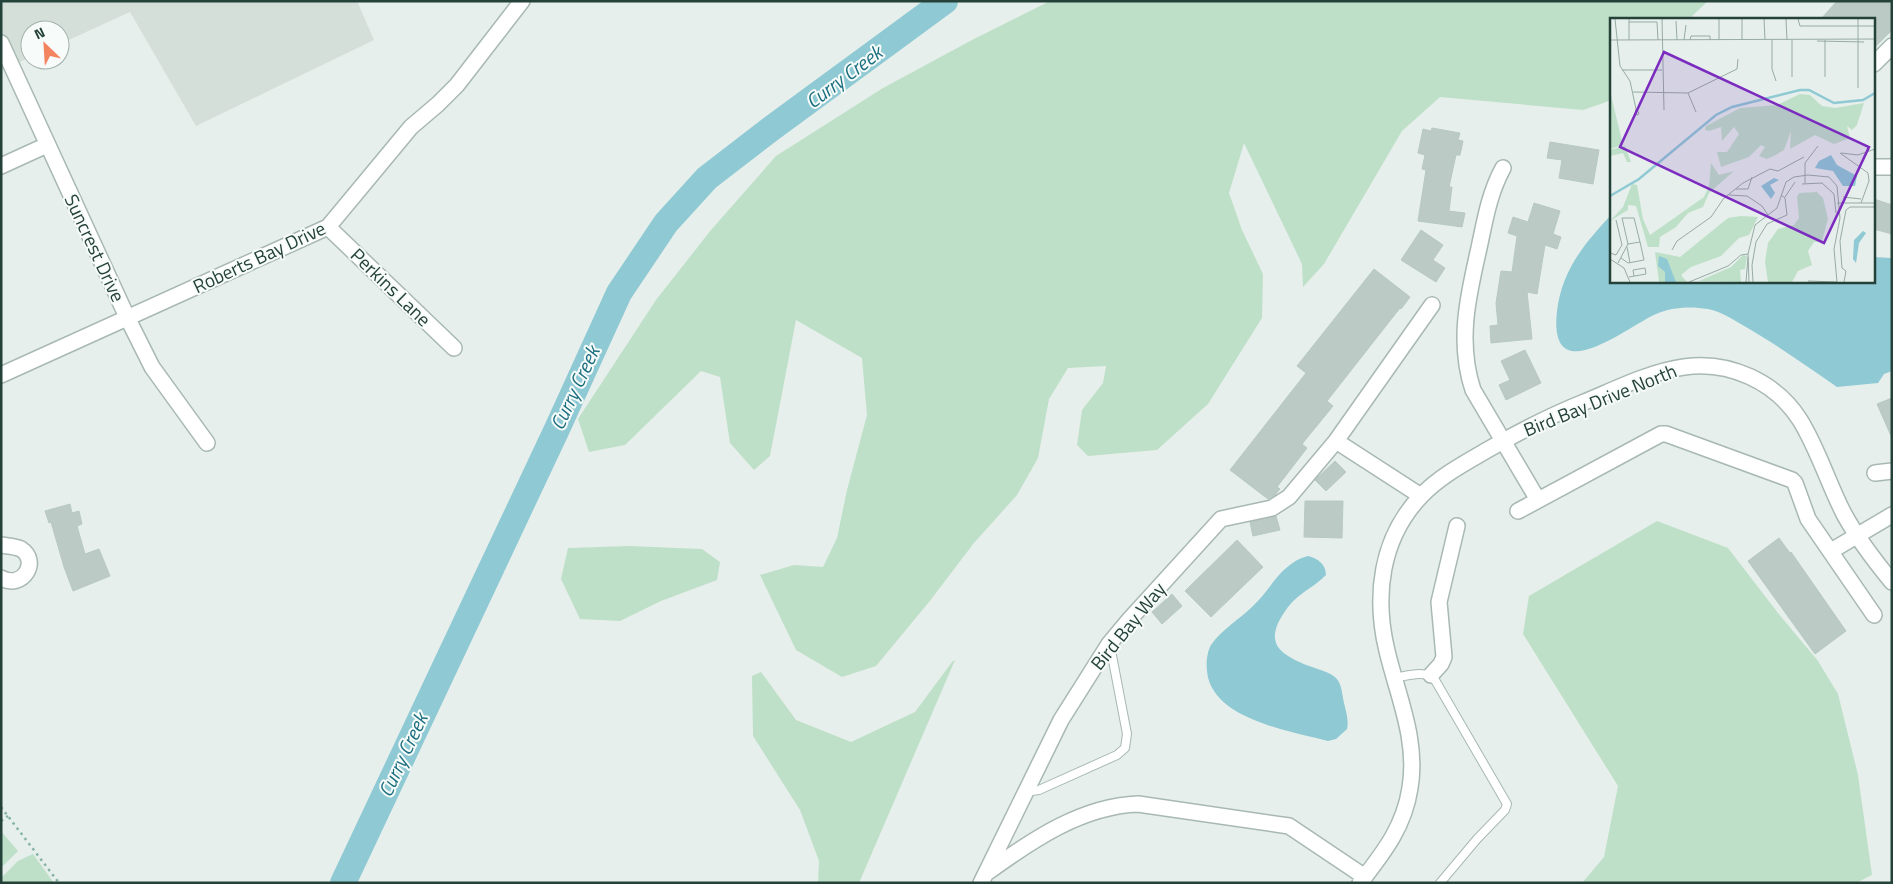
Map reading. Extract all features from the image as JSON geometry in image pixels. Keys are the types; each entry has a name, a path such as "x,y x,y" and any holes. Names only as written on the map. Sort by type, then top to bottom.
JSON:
{"street":[{"name":"Roberts Bay Drive","path":"1,375 328,227 411,127 457,85 522,1"},
{"name":"Suncrest Drive","path":"1,44 152,367 207,443"},
{"path":"1876,62 1892,46"},
{"path":"1,166 48,145"},
{"path":"1876,167 1892,167"},
{"path":"1503,168 1490,197 1468,296 1464,330 1468,374 1473,390 1538,500"},
{"name":"Perkins Lane","path":"328,227 454,348"},
{"name":"Bird Bay Way","path":"983,878 1061,720 1109,644 1221,519 1272,508 1285,501 1336,441 1432,305"},
{"name":"Bird Bay Drive North","path":"1363,880 1396,834 1407,804 1411,786 1412,753 1410,735 1383,634 1380,611 1380,585 1387,556 1400,524 1421,496 1446,475 1502,441 1574,406 1657,373 1701,365 1736,371 1750,376 1769,388 1795,414 1804,428 1844,514 1892,582"},
{"path":"1518,511 1661,434 1666,434 1792,480 1795,483 1808,519 1874,615"},
{"path":"1336,441 1421,496"},
{"path":"1875,473 1892,471"},
{"path":"1831,551 1892,516"},
{"path":"1432,675 1444,657 1439,602 1457,526"},
{"path":"1,545 20,549 28,558 29,563 26,574 17,581 1,578"},
{"name":"Bird Bay Way","path":"983,878 1020,848 1051,830 1121,805 1138,804 1288,826 1363,880"}],"lane":[{"path":"1025,792 1039,790 1117,755 1125,748 1127,734 1109,644"},
{"path":"1394,678 1432,675 1507,804 1505,810 1477,839 1440,883"}],"path":[{"path":"1,808 59,883"},
{"path":"1,821 8,816"}],"shaded area":[{"path":"1,1 357,1 374,40 196,126 130,12 70,39 70,20 20,20 20,62 1,71"}],"green space":[{"path":"1050,1 1708,1 1690,18 1610,18 1610,101 1583,110 1440,97 1402,131 1324,264 1303,287 1302,264 1244,143 1229,193 1242,230 1263,274 1262,318 1208,404 1157,450 1088,456 1077,445 1082,410 1103,383 1106,366 1068,368 1049,399 1038,458 1017,495 974,543 929,602 876,666 842,677 796,650 760,575 794,565 823,567 837,538 847,490 867,415 862,358 796,320 770,456 754,470 730,443 720,377 701,371 625,445 589,452 578,419 656,300 711,230 776,156 883,88"},
{"path":"1657,521 1728,548 1818,661 1838,694 1858,775 1872,875 1856,883 1582,883 1604,857 1618,786 1523,634 1529,596"},
{"path":"629,546 702,549 720,562 717,580 661,601 620,621 580,619 561,579 568,548"},
{"path":"955,660 859,883 818,883 819,861 800,810 753,736 752,676 761,672 796,720 851,742 915,712"},
{"path":"1,831 18,851 1,868"},
{"path":"33,854 54,883 1,883 1,878 18,861"}],"water":[{"path":"1610,216 1610,282 1876,282 1876,257 1892,258 1892,371 1884,374 1878,383 1837,387 1752,330 1720,313 1702,308 1681,308 1656,314 1609,341 1592,348 1576,351 1564,348 1557,335 1557,311 1560,296 1569,270 1592,236"},
{"path":"1308,556 1321,562 1325,568 1326,575 1288,607 1280,619 1275,638 1282,652 1300,662 1331,674 1340,683 1348,722 1347,729 1336,739 1328,741 1274,727 1237,712 1222,701 1212,687 1207,671 1209,651 1215,640 1260,599 1284,570 1299,559"}],"building":[{"path":"1837,1 1892,1 1892,30 1876,46 1876,18 1822,18"},
{"path":"1432,128 1460,133 1458,140 1463,141 1460,155 1456,155 1449,187 1452,187 1449,211 1465,213 1462,227 1418,221 1426,170 1422,169 1425,155 1418,153 1423,129 1431,131"},
{"path":"1550,142 1599,150 1593,184 1559,178 1562,160 1547,158"},
{"path":"1876,200 1892,205 1892,234 1876,230"},
{"path":"1534,203 1560,211 1553,234 1561,237 1557,249 1545,245 1537,294 1527,292 1532,339 1491,343 1490,326 1498,325 1496,303 1501,271 1512,272 1517,236 1508,233 1513,217 1528,222"},
{"path":"1421,230 1443,245 1433,260 1445,268 1436,282 1401,260"},
{"path":"1374,269 1410,297 1327,401 1333,406 1302,444 1307,448 1277,487 1280,489 1268,499 1230,470 1306,373 1297,366"},
{"path":"1525,350 1541,383 1506,400 1499,385 1510,380 1501,361"},
{"path":"1892,398 1892,438 1877,404"},
{"path":"1335,461 1346,472 1326,491 1315,480"},
{"path":"1305,501 1343,501 1342,538 1304,537"},
{"path":"70,504 72,513 79,511 82,524 77,526 85,554 99,549 110,576 73,591 51,522 49,523 45,511"},
{"path":"1276,516 1280,530 1253,536 1250,522"},
{"path":"1779,538 1791,552 1846,631 1815,654 1748,561"},
{"path":"1237,540 1263,567 1211,617 1185,591"},
{"path":"1172,594 1182,606 1162,624 1152,612"}],"waterway":[{"name":"Curry Creek","path":"343,883 619,293 666,223 707,178 945,1"}]}
